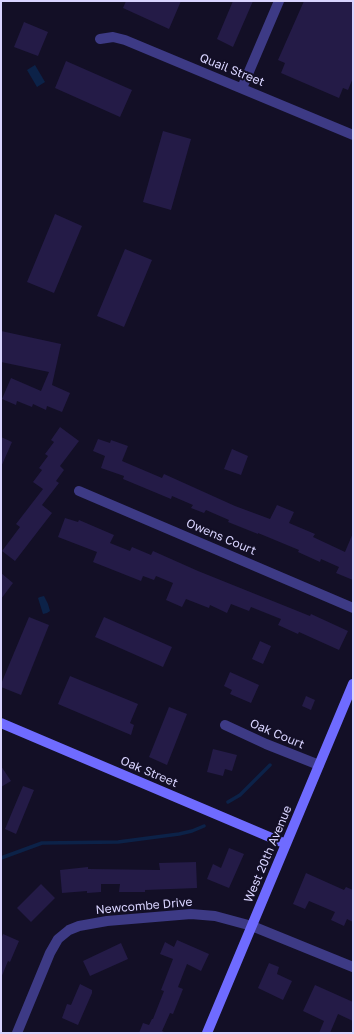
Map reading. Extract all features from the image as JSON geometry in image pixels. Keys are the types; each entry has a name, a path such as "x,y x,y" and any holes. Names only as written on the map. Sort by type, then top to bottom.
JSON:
{"street":[{"path":"242,88 279,1"},
{"name":"Quail Street","path":"100,40 113,37 125,40 353,135"},
{"name":"Owens Court","path":"78,491 353,608"},
{"name":"West 20th Avenue","path":"207,1033 353,684"},
{"name":"Oak Street","path":"1,723 286,844"},
{"name":"Oak Court","path":"225,725 266,744 319,765"},
{"name":"Newcombe Drive","path":"16,1033 50,953 58,939 69,930 79,926 107,921 191,914 215,916 252,926 353,967"}],"water":[{"path":"35,65 45,82 37,87 27,70"},
{"path":"44,596 50,611 43,614 38,598"}],"building":[{"path":"126,1 181,1 169,29 123,8"},
{"path":"233,1 253,1 233,47 217,39"},
{"path":"304,1 353,1 353,78 348,90 343,88 339,98 281,73 285,63 278,60"},
{"path":"24,22 48,32 38,56 14,47"},
{"path":"66,61 132,90 120,117 55,88"},
{"path":"163,131 191,139 171,210 143,202"},
{"path":"55,214 82,226 54,293 27,282"},
{"path":"125,249 152,260 124,327 97,316"},
{"path":"1,331 61,344 52,385 70,393 62,412 47,406 46,410 33,404 32,407 17,401 16,405 2,399 11,378 41,391 49,372 1,362"},
{"path":"60,427 79,441 60,466 64,470 56,481 59,483 42,505 52,513 15,561 2,551 20,527 16,524 43,489 33,482 42,470 39,468 48,456 45,454 54,442 51,440"},
{"path":"1,437 12,442 1,467"},
{"path":"98,439 110,443 111,440 128,446 122,461 162,478 164,474 235,506 270,519 277,505 294,512 289,523 315,534 313,537 345,552 353,533 353,580 336,573 339,567 321,559 320,562 298,552 299,550 228,522 229,520 206,510 204,513 191,508 193,505 172,496 171,499 123,479 124,476 101,468 105,456 93,451"},
{"path":"232,449 248,456 241,475 224,469"},
{"path":"65,518 78,522 79,520 114,535 110,543 130,551 132,547 151,555 153,551 198,571 310,616 311,614 348,631 339,650 299,632 298,634 278,625 281,619 251,607 249,611 231,604 227,613 210,605 209,608 186,599 182,607 166,600 173,583 156,576 154,580 143,576 141,581 93,562 97,552 58,537"},
{"path":"1,573 13,583 1,599"},
{"path":"29,617 49,625 21,695 1,687 1,684"},
{"path":"104,617 172,647 163,667 95,637"},
{"path":"260,641 271,646 263,664 252,659"},
{"path":"230,672 259,685 251,703 230,694 232,690 224,686"},
{"path":"70,676 138,704 130,723 134,725 131,735 58,704"},
{"path":"306,696 315,700 311,710 302,706"},
{"path":"169,707 187,714 167,765 149,757"},
{"path":"213,749 237,755 232,771 225,769 223,776 207,772"},
{"path":"1,766 11,781 1,787"},
{"path":"23,786 34,790 16,834 5,829"},
{"path":"229,848 244,854 229,888 207,879 213,864 221,868"},
{"path":"196,862 197,888 145,890 145,892 119,892 120,884 101,884 101,892 87,893 87,891 62,893 60,870 88,867 88,869 160,870 159,863"},
{"path":"306,873 344,890 346,887 353,890 353,922 347,919 344,926 331,920 335,912 309,901 305,909 293,904"},
{"path":"41,884 55,898 31,922 17,908"},
{"path":"3,934 19,941 1,978 1,939"},
{"path":"177,940 209,954 201,971 187,964 178,987 183,989 173,1014 170,1013 162,1031 166,1033 139,1033 143,1023 149,1025 153,1019 164,991 161,990 173,959 160,954 165,942 174,947"},
{"path":"121,943 128,959 90,976 83,961"},
{"path":"269,963 279,967 277,974 292,981 283,1000 258,988"},
{"path":"80,984 92,990 92,993 78,1025 62,1018 67,1004 71,1005"},
{"path":"315,985 353,1002 353,1021 338,1014 330,1033 319,1033 324,1021 303,1011"}],"waterway":[{"path":"228,802 240,795 270,765"},
{"path":"1,858 42,843 118,842 179,834 204,826"}]}
